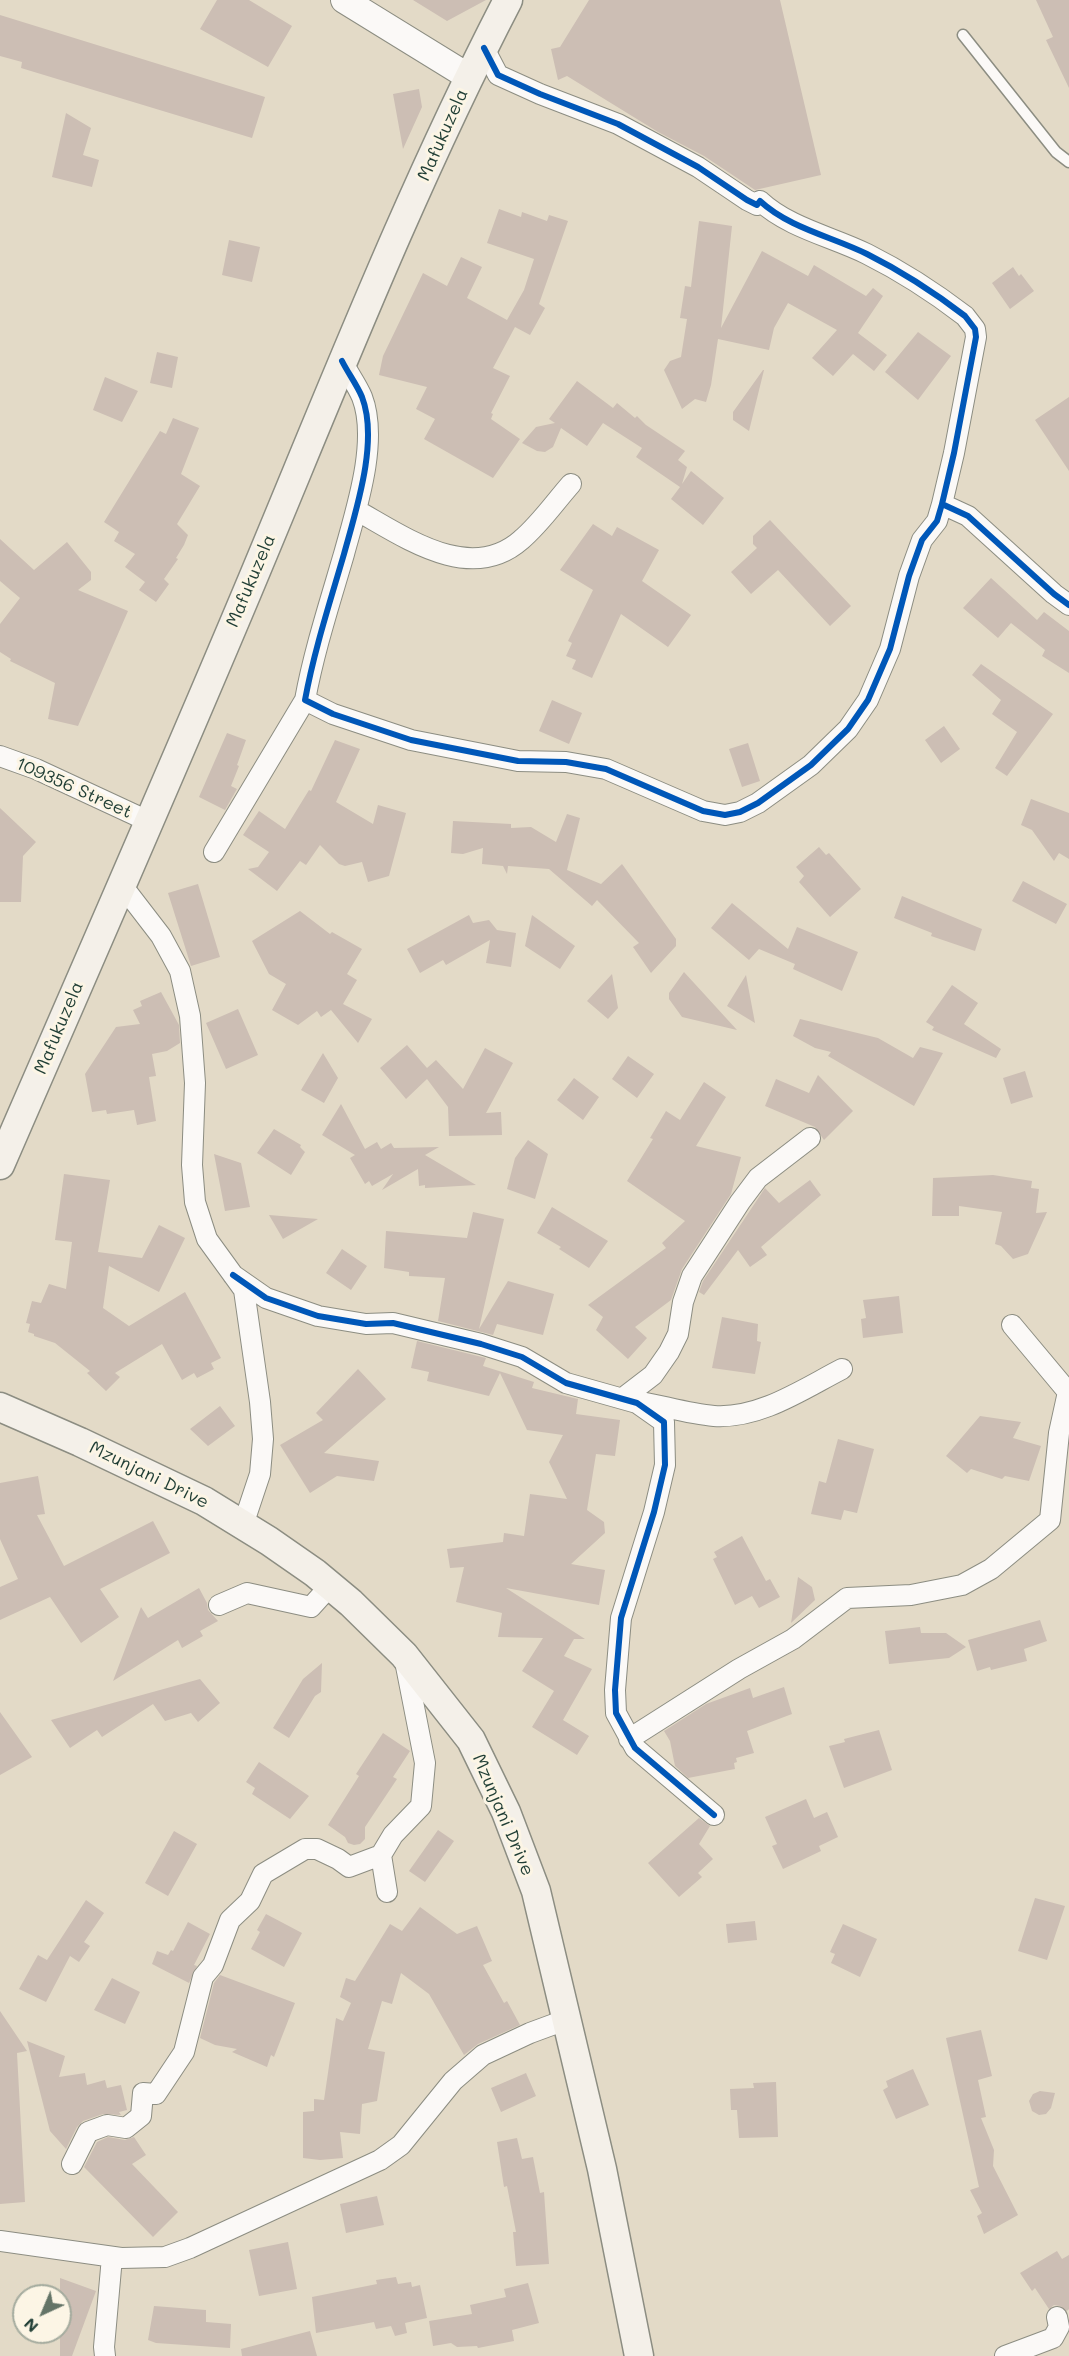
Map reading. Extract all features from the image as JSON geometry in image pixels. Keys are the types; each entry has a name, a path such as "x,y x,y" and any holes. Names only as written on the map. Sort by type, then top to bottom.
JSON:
{"main road":[{"name":"Mafukuzela","path":"0,1165 247,592 342,361 469,77 508,0"},
{"name":"Mzunjani Drive","path":"0,1407 204,1501 306,1567 330,1586 404,1655 471,1740 506,1812 536,1891 602,2169 639,2356"}],"street":[{"path":"344,0 469,77"},
{"path":"305,700 333,714 411,740 518,761 566,762 606,769 703,811 725,815 740,812 758,803 811,765 848,729 868,700 890,649 909,576 922,540 937,520 942,504 976,337 975,329 965,316 867,254 789,221 760,201 757,205 747,200 698,167 618,124 498,75 484,48"},
{"path":"214,852 305,700 311,667 361,494 367,452 367,426 363,398 342,361"},
{"path":"356,510 425,548 460,558 483,557 502,551 521,541 571,484"},
{"path":"942,504 968,516 1069,605"},
{"name":"109356 Street","path":"0,756 36,769 148,820"},
{"path":"121,884 161,936 180,971 190,1016 195,1083 192,1166 195,1202 207,1239 244,1290 263,1439 260,1474 243,1525"},
{"path":"623,1398 653,1375 669,1352 678,1334 683,1302 692,1276 740,1202 758,1178 810,1138"},
{"path":"233,1275 266,1298 318,1316 366,1324 393,1323 481,1344 522,1358 566,1383 604,1395 714,1416 743,1414 776,1404 843,1369"},
{"path":"628,1739 739,1669 794,1639 847,1598 911,1595 962,1585 991,1569 1050,1520 1068,1392 1012,1324"},
{"path":"623,1398 637,1403 664,1422 665,1465 654,1512 621,1618 615,1690 616,1713 628,1739 635,1748 714,1815"},
{"path":"219,1605 247,1593 311,1606 330,1586"},
{"path":"72,2164 88,2132 107,2125 126,2128 141,2116 143,2093 156,2094 184,2052 203,1977 213,1965 230,1920 250,1901 263,1874 305,1849 317,1849 338,1858 349,1867 381,1855 393,1835 421,1806 424,1763 404,1655"},
{"path":"381,1855 387,1892"},
{"path":"0,2241 112,2257 165,2257 190,2248 380,2160 401,2145 453,2081 483,2055 530,2033 568,2019"},
{"path":"105,2356 112,2257"},
{"path":"1005,2356 1053,2338 1059,2327 1057,2317"}],"lane":[{"path":"963,36 1056,152 1069,162"}],"building":[{"path":"217,0 249,0 292,26 268,67 200,29"},
{"path":"413,0 486,0 447,21"},
{"path":"589,0 780,0 821,175 755,190 704,156 658,132 567,76 558,80 551,49 560,47"},
{"path":"1036,0 1069,0 1069,88 1046,40 1053,37"},
{"path":"0,15 265,97 252,138 21,68 22,62 0,56"},
{"path":"419,89 422,107 403,149 393,94"},
{"path":"66,113 91,128 83,155 99,160 92,187 52,177"},
{"path":"499,209 521,217 522,212 547,221 549,215 568,221 539,304 545,308 530,335 515,327 493,368 510,376 491,413 493,414 491,419 520,439 493,478 424,439 435,419 416,409 427,387 379,375 383,356 423,273 447,286 461,257 482,267 467,298 507,320 524,290 534,259 487,243"},
{"path":"699,221 732,226 721,328 762,251 808,276 814,265 866,296 873,288 883,296 858,333 887,355 874,371 853,354 833,376 812,358 837,330 788,303 774,328 769,350 718,339 706,402 695,399 682,409 664,370 670,361 681,357 687,319 680,318 685,286 691,287"},
{"path":"229,240 260,247 252,282 222,275"},
{"path":"1013,267 1034,291 1010,309 992,283"},
{"path":"918,332 951,356 918,400 885,372"},
{"path":"157,352 178,357 172,388 150,383"},
{"path":"763,370 749,431 733,420 733,412"},
{"path":"105,377 138,391 122,422 93,410"},
{"path":"577,381 613,408 617,403 635,418 637,416 646,425 685,451 678,460 687,467 682,484 691,471 724,498 703,525 671,499 680,487 636,457 642,448 603,423 587,446 561,428 553,447 545,452 537,451 522,443 536,427 555,423 549,419"},
{"path":"1069,397 1069,471 1035,420"},
{"path":"173,418 199,428 181,474 200,486 177,524 188,535 176,558 178,559 164,579 169,584 156,602 139,590 145,582 125,567 135,554 114,541 119,532 104,522 160,431 166,434"},
{"path":"770,520 851,606 830,626 778,570 751,594 731,572 757,548 753,544 753,536"},
{"path":"593,524 612,536 617,527 659,550 642,581 691,615 668,647 621,614 592,678 572,669 576,660 566,656 572,643 568,641 593,590 560,570"},
{"path":"0,539 34,570 67,542 91,572 91,580 78,590 128,611 78,726 48,719 55,683 10,661 11,659 0,652 0,624 20,598 0,581"},
{"path":"991,578 1037,620 1044,612 1069,631 1069,673 1042,656 1045,650 1011,623 998,638 963,608"},
{"path":"981,664 1053,714 1007,776 995,768 1017,732 992,714 1001,700 972,675"},
{"path":"552,700 582,713 569,744 539,731"},
{"path":"944,726 960,749 941,763 925,740"},
{"path":"227,733 246,740 231,786 237,789 225,810 199,797"},
{"path":"335,740 360,749 336,802 373,824 378,805 406,813 389,876 368,882 362,862 345,866 339,864 320,845 306,865 300,861 277,891 248,869 258,867 269,852 243,835 259,811 285,829 309,790 311,791"},
{"path":"748,743 760,781 742,787 729,749"},
{"path":"1031,799 1069,813 1069,859 1059,853 1054,861 1032,830 1021,825"},
{"path":"0,808 36,842 23,856 21,902 0,902"},
{"path":"567,814 580,818 567,870 601,884 622,864 676,939 676,946 651,973 633,947 639,943 597,900 592,906 549,869 508,866 507,874 503,866 482,864 483,848 463,854 451,853 453,821 511,824 511,828 531,827 556,842"},
{"path":"819,847 826,855 829,853 861,889 830,917 799,882 804,876 796,867"},
{"path":"1023,881 1067,904 1056,924 1012,901"},
{"path":"198,884 220,957 191,966 168,893"},
{"path":"902,896 982,929 975,951 931,936 932,933 894,918"},
{"path":"732,903 788,949 797,927 858,952 842,991 793,969 795,964 759,949 749,960 711,928"},
{"path":"300,911 330,934 332,932 362,949 347,974 357,980 343,1004 372,1019 358,1043 331,1010 321,1017 317,1011 298,1025 272,1010 286,984 269,974 252,941"},
{"path":"469,915 473,923 489,920 497,930 516,933 511,967 486,963 490,940 446,965 443,960 420,973 407,949"},
{"path":"532,915 575,946 560,969 525,946"},
{"path":"684,972 737,1030 682,1017 669,999 669,993"},
{"path":"612,974 618,1008 608,1019 587,1001"},
{"path":"746,975 755,1023 727,1006"},
{"path":"952,985 978,1003 964,1024 1001,1049 996,1058 932,1030 934,1027 926,1022"},
{"path":"161,992 179,1025 180,1043 167,1051 152,1054 156,1076 149,1077 156,1121 137,1125 134,1110 107,1114 106,1110 92,1112 85,1074 116,1027 140,1024 133,1010 142,1006 140,1001"},
{"path":"238,1009 258,1055 226,1069 206,1023"},
{"path":"800,1019 878,1038 913,1058 920,1047 943,1053 914,1106 828,1056 831,1052 815,1048 793,1036"},
{"path":"407,1045 427,1068 436,1060 463,1089 485,1048 513,1063 486,1113 501,1112 502,1135 449,1136 448,1107 427,1079 406,1099 380,1068"},
{"path":"323,1053 338,1078 324,1103 301,1090"},
{"path":"628,1056 654,1074 637,1098 612,1079"},
{"path":"1025,1071 1033,1097 1011,1104 1003,1078"},
{"path":"818,1075 853,1111 824,1140 815,1127 765,1106 776,1079 809,1093"},
{"path":"574,1078 599,1097 583,1120 557,1100"},
{"path":"704,1082 726,1097 696,1146 741,1157 731,1194 682,1269 671,1300 635,1327 647,1338 628,1359 596,1330 603,1317 588,1305 666,1248 662,1243 685,1221 627,1181 653,1139 650,1138 666,1111 680,1120"},
{"path":"341,1104 365,1149 377,1142 381,1149 391,1143 394,1148 439,1147 425,1155 476,1185 425,1188 425,1185 419,1186 418,1169 382,1190 393,1174 372,1186 369,1181 365,1184 350,1158 355,1155 322,1135"},
{"path":"274,1129 301,1145 300,1147 305,1152 291,1175 257,1153"},
{"path":"528,1140 548,1154 535,1199 507,1189 515,1158"},
{"path":"214,1154 241,1163 250,1207 225,1211"},
{"path":"64,1174 110,1180 98,1252 142,1258 159,1225 185,1238 159,1292 109,1266 103,1308 129,1326 185,1292 221,1358 211,1363 214,1369 197,1378 194,1373 182,1380 162,1344 115,1373 120,1377 106,1391 87,1373 90,1371 55,1343 28,1332 30,1324 26,1323 32,1301 41,1303 49,1284 66,1289 72,1242 55,1240"},
{"path":"993,1175 1032,1181 1031,1188 1039,1189 1036,1213 1047,1212 1028,1254 1013,1259 1001,1246 995,1244 1002,1212 959,1206 959,1216 932,1216 933,1178"},
{"path":"810,1180 821,1195 761,1247 767,1255 750,1267 738,1250 704,1295 699,1292 703,1281 765,1188 779,1203"},
{"path":"552,1207 608,1241 589,1268 537,1233"},
{"path":"473,1212 504,1219 479,1329 508,1281 554,1294 543,1335 497,1324 493,1335 438,1321 445,1278 409,1276 409,1272 384,1268 386,1231 467,1238"},
{"path":"269,1215 318,1219 283,1239"},
{"path":"342,1249 367,1266 351,1290 326,1273"},
{"path":"899,1296 903,1333 863,1338 861,1319 866,1318 863,1300"},
{"path":"722,1317 758,1324 757,1341 761,1342 755,1374 712,1368"},
{"path":"417,1341 486,1358 483,1366 534,1382 532,1388 578,1399 576,1414 620,1420 615,1456 596,1454 587,1510 604,1522 605,1533 571,1564 605,1570 599,1605 506,1588 585,1639 574,1639 564,1656 592,1669 563,1720 589,1736 577,1755 532,1727 554,1691 522,1671 543,1638 498,1637 502,1613 456,1602 464,1567 450,1568 447,1549 503,1542 504,1533 524,1536 530,1494 567,1499 549,1462 563,1435 527,1430 500,1373 489,1396 427,1381 429,1372 411,1368"},
{"path":"358,1369 386,1399 324,1453 379,1461 374,1481 337,1476 310,1493 280,1445 323,1420 316,1413"},
{"path":"220,1406 235,1426 208,1446 190,1429"},
{"path":"980,1416 1021,1422 1013,1438 1041,1446 1029,1481 1005,1476 1002,1479 971,1469 967,1473 946,1456"},
{"path":"838,1439 874,1449 857,1513 844,1510 841,1520 811,1514 819,1481 826,1483"},
{"path":"38,1476 45,1514 37,1515 64,1566 153,1521 170,1553 100,1589 119,1617 81,1643 50,1597 0,1620 0,1587 18,1579 0,1539 0,1483"},
{"path":"742,1536 766,1581 770,1579 780,1597 759,1608 752,1596 735,1605 713,1559 717,1557 714,1552"},
{"path":"798,1577 812,1587 815,1600 791,1623"},
{"path":"199,1588 208,1610 218,1621 200,1631 203,1636 182,1648 178,1640 113,1681 141,1607 148,1618"},
{"path":"1040,1620 1047,1641 1024,1649 1027,1661 977,1671 968,1640"},
{"path":"920,1627 921,1633 946,1633 966,1647 949,1658 889,1664 885,1631"},
{"path":"322,1663 321,1692 315,1696 289,1738 273,1728 303,1679"},
{"path":"200,1679 220,1703 198,1722 191,1713 165,1721 153,1704 102,1737 97,1730 70,1748 51,1720"},
{"path":"784,1687 792,1714 747,1731 754,1753 736,1758 735,1769 688,1778 675,1766 670,1741 664,1731 706,1704 750,1688 753,1698"},
{"path":"0,1712 32,1757 0,1775"},
{"path":"879,1730 892,1770 844,1788 829,1746 845,1742 844,1739"},
{"path":"383,1733 410,1751 393,1777 397,1779 365,1827 365,1839 360,1844 354,1845 348,1843 345,1837 328,1825 359,1776 356,1774"},
{"path":"259,1762 309,1796 290,1819 252,1794 255,1788 246,1782"},
{"path":"806,1799 814,1818 827,1812 838,1837 819,1846 821,1851 783,1869 772,1846 777,1844 765,1817"},
{"path":"699,1818 710,1826 699,1844 713,1859 698,1873 702,1877 679,1897 648,1863"},
{"path":"438,1830 454,1841 425,1882 409,1871"},
{"path":"174,1831 197,1844 168,1896 145,1883"},
{"path":"1035,1898 1065,1906 1047,1960 1018,1951"},
{"path":"86,1900 104,1913 84,1942 90,1946 79,1962 70,1956 46,2002 19,1989 38,1955 47,1960"},
{"path":"420,1907 457,1934 477,1926 492,1961 483,1965 504,2003 507,2001 520,2025 478,2044 464,2055 429,1994 401,1973 392,2004 382,2001 368,2049 385,2052 377,2101 362,2104 360,2134 340,2132 343,2158 320,2160 303,2158 303,2112 314,2111 314,2099 324,2100 336,2018 343,2021 351,2003 340,1997 346,1978 355,1981 390,1924 402,1931"},
{"path":"266,1914 302,1933 284,1967 251,1949 260,1932 257,1930"},
{"path":"755,1921 757,1940 728,1943 726,1924"},
{"path":"188,1922 210,1934 194,1965 197,1966 189,1983 152,1964 157,1951 168,1955 171,1950 173,1951"},
{"path":"843,1924 877,1939 860,1977 831,1963 835,1954 830,1952"},
{"path":"220,1975 295,2003 274,2057 271,2055 267,2067 232,2052 237,2049 215,2045 200,2038 214,1983"},
{"path":"112,1978 140,1992 125,2024 94,2010"},
{"path":"0,2011 27,2051 17,2053 25,2202 0,2204"},
{"path":"981,2030 992,2076 978,2080 986,2117 981,2118 994,2150 993,2166 1018,2215 984,2234 977,2216 982,2213 970,2190 979,2187 946,2038"},
{"path":"27,2041 65,2056 59,2077 85,2073 87,2085 105,2080 107,2088 121,2085 127,2110 119,2112 121,2115 103,2114 83,2121 77,2127 66,2149 50,2131"},
{"path":"913,2069 929,2105 896,2119 883,2090 888,2087 886,2081"},
{"path":"526,2073 536,2096 501,2112 491,2088"},
{"path":"776,2082 778,2137 739,2138 737,2110 731,2110 730,2089 754,2088 753,2083"},
{"path":"1040,2091 1055,2093 1051,2108 1046,2114 1039,2115 1032,2111 1029,2101 1033,2094"},
{"path":"108,2137 125,2140 134,2137 146,2155 132,2164 178,2212 153,2237 84,2167 97,2142"},
{"path":"517,2138 522,2159 533,2157 540,2193 544,2192 549,2264 516,2266 513,2232 516,2232 507,2186 504,2187 497,2142"},
{"path":"377,2196 384,2225 346,2233 340,2204"},
{"path":"288,2242 297,2289 259,2296 249,2250"},
{"path":"1057,2251 1062,2259 1069,2255 1069,2309 1067,2311 1054,2305 1049,2309 1035,2288 1032,2291 1020,2273"},
{"path":"396,2277 398,2284 411,2282 412,2287 420,2285 427,2318 405,2323 407,2333 395,2336 391,2326 376,2329 374,2322 316,2333 312,2297 377,2284 376,2280"},
{"path":"60,2278 96,2291 72,2356 60,2356 60,2344 72,2344 72,2284 60,2284"},
{"path":"528,2283 539,2323 512,2330 514,2341 478,2348 477,2346 457,2347 451,2343 433,2346 429,2321 472,2314 470,2305 506,2297 504,2289"},
{"path":"154,2306 206,2310 206,2322 231,2324 230,2348 156,2343 148,2340"},
{"path":"310,2331 317,2356 242,2356 241,2349"}],"cycle path":[{"path":"484,48 498,75 618,124 698,167 747,200 757,205 760,201 798,225 867,254 930,291 965,316 975,329 976,337 942,504"},
{"path":"342,361 358,388 367,415 367,454 359,497 305,700 333,714 411,740 518,761 566,762 606,769 703,811 725,815 740,812 758,803 811,765 848,729 868,700 890,649 909,576 922,540 937,521 942,504 968,516 1069,605"},
{"path":"233,1275 266,1298 318,1316 366,1324 393,1323 481,1344 522,1357 566,1383 637,1403 664,1422 665,1465 654,1512 621,1618 615,1690 616,1713 635,1748 714,1815"}]}
